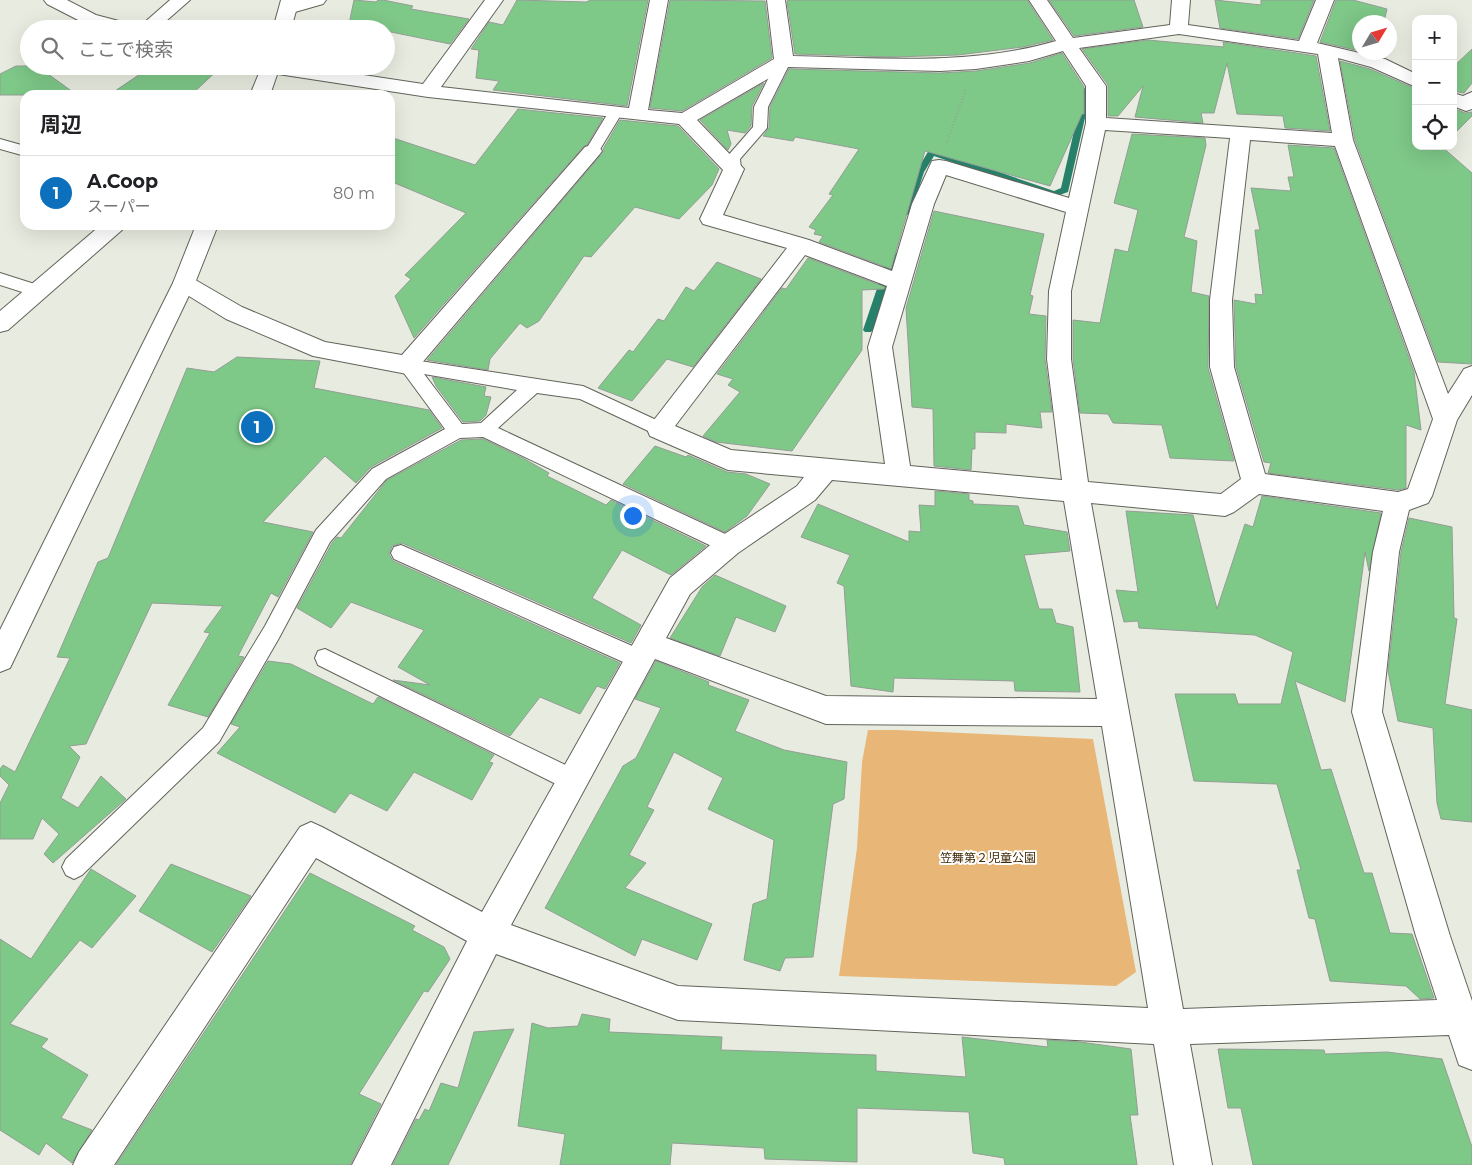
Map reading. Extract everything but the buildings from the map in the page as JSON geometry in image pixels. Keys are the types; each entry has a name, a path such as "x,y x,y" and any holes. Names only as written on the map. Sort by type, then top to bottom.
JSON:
{"street":[{"path":"53,0 90,20"},
{"path":"157,20 181,0"},
{"path":"285,20 289,4 317,0"},
{"path":"428,91 494,0"},
{"path":"637,116 659,0"},
{"path":"776,0 784,61"},
{"path":"1038,0 1096,86 1096,124 1060,291 1059,359 1076,492 1193,1165"},
{"path":"1179,29 1181,0"},
{"path":"1325,0 1317,48 1343,140 1445,420"},
{"path":"322,75 428,91 637,116 685,119 784,61 940,65 976,63 1029,55 1066,44 1179,29 1317,48 1378,63 1412,79"},
{"path":"262,90 266,75"},
{"path":"685,119 734,169 711,219 801,245 899,282"},
{"path":"1096,124 1343,140"},
{"path":"1241,133 1221,300 1222,367 1255,483"},
{"path":"184,283 234,313 322,350 407,364 592,151"},
{"path":"899,475 880,347 923,204 939,166 1078,208"},
{"path":"0,324 108,230"},
{"path":"0,659 184,283 205,230"},
{"path":"801,245 659,429 728,460 1225,505 1255,483 1398,503 1419,496 1445,420 1472,374"},
{"path":"371,1165 488,934 680,586 729,545 806,493 826,469"},
{"path":"1398,503 1386,552 1367,712 1433,936 1472,1052"},
{"path":"643,652 826,710 1115,713"},
{"path":"92,1165 311,838 488,934 678,1003 1170,1027 1460,1017"}],"lane":[{"path":"734,169 733,158 760,128 761,107 784,61"},
{"path":"592,151 615,113"},
{"path":"0,144 20,150"},
{"path":"0,279 38,291"},
{"path":"407,364 583,393 659,429"},
{"path":"407,364 457,432"},
{"path":"484,430 533,386"},
{"path":"74,867 211,735 272,632 323,536 379,474 457,432 484,430 729,545"},
{"path":"401,553 643,652"},
{"path":"325,658 572,780"}],"path":[{"path":"939,166 976,63"}],"green space":[{"name":"笠舞第２児童公園","path":"868,730 1093,739 1136,972 1116,986 839,976 857,848 862,762"}],"waterway":[{"path":"907,212 920,172 932,152 1054,194 1065,190 1086,96 1075,81"},
{"path":"868,330 893,253"}],"place":[{"name":"A.Coop","path":"257,427"}]}
